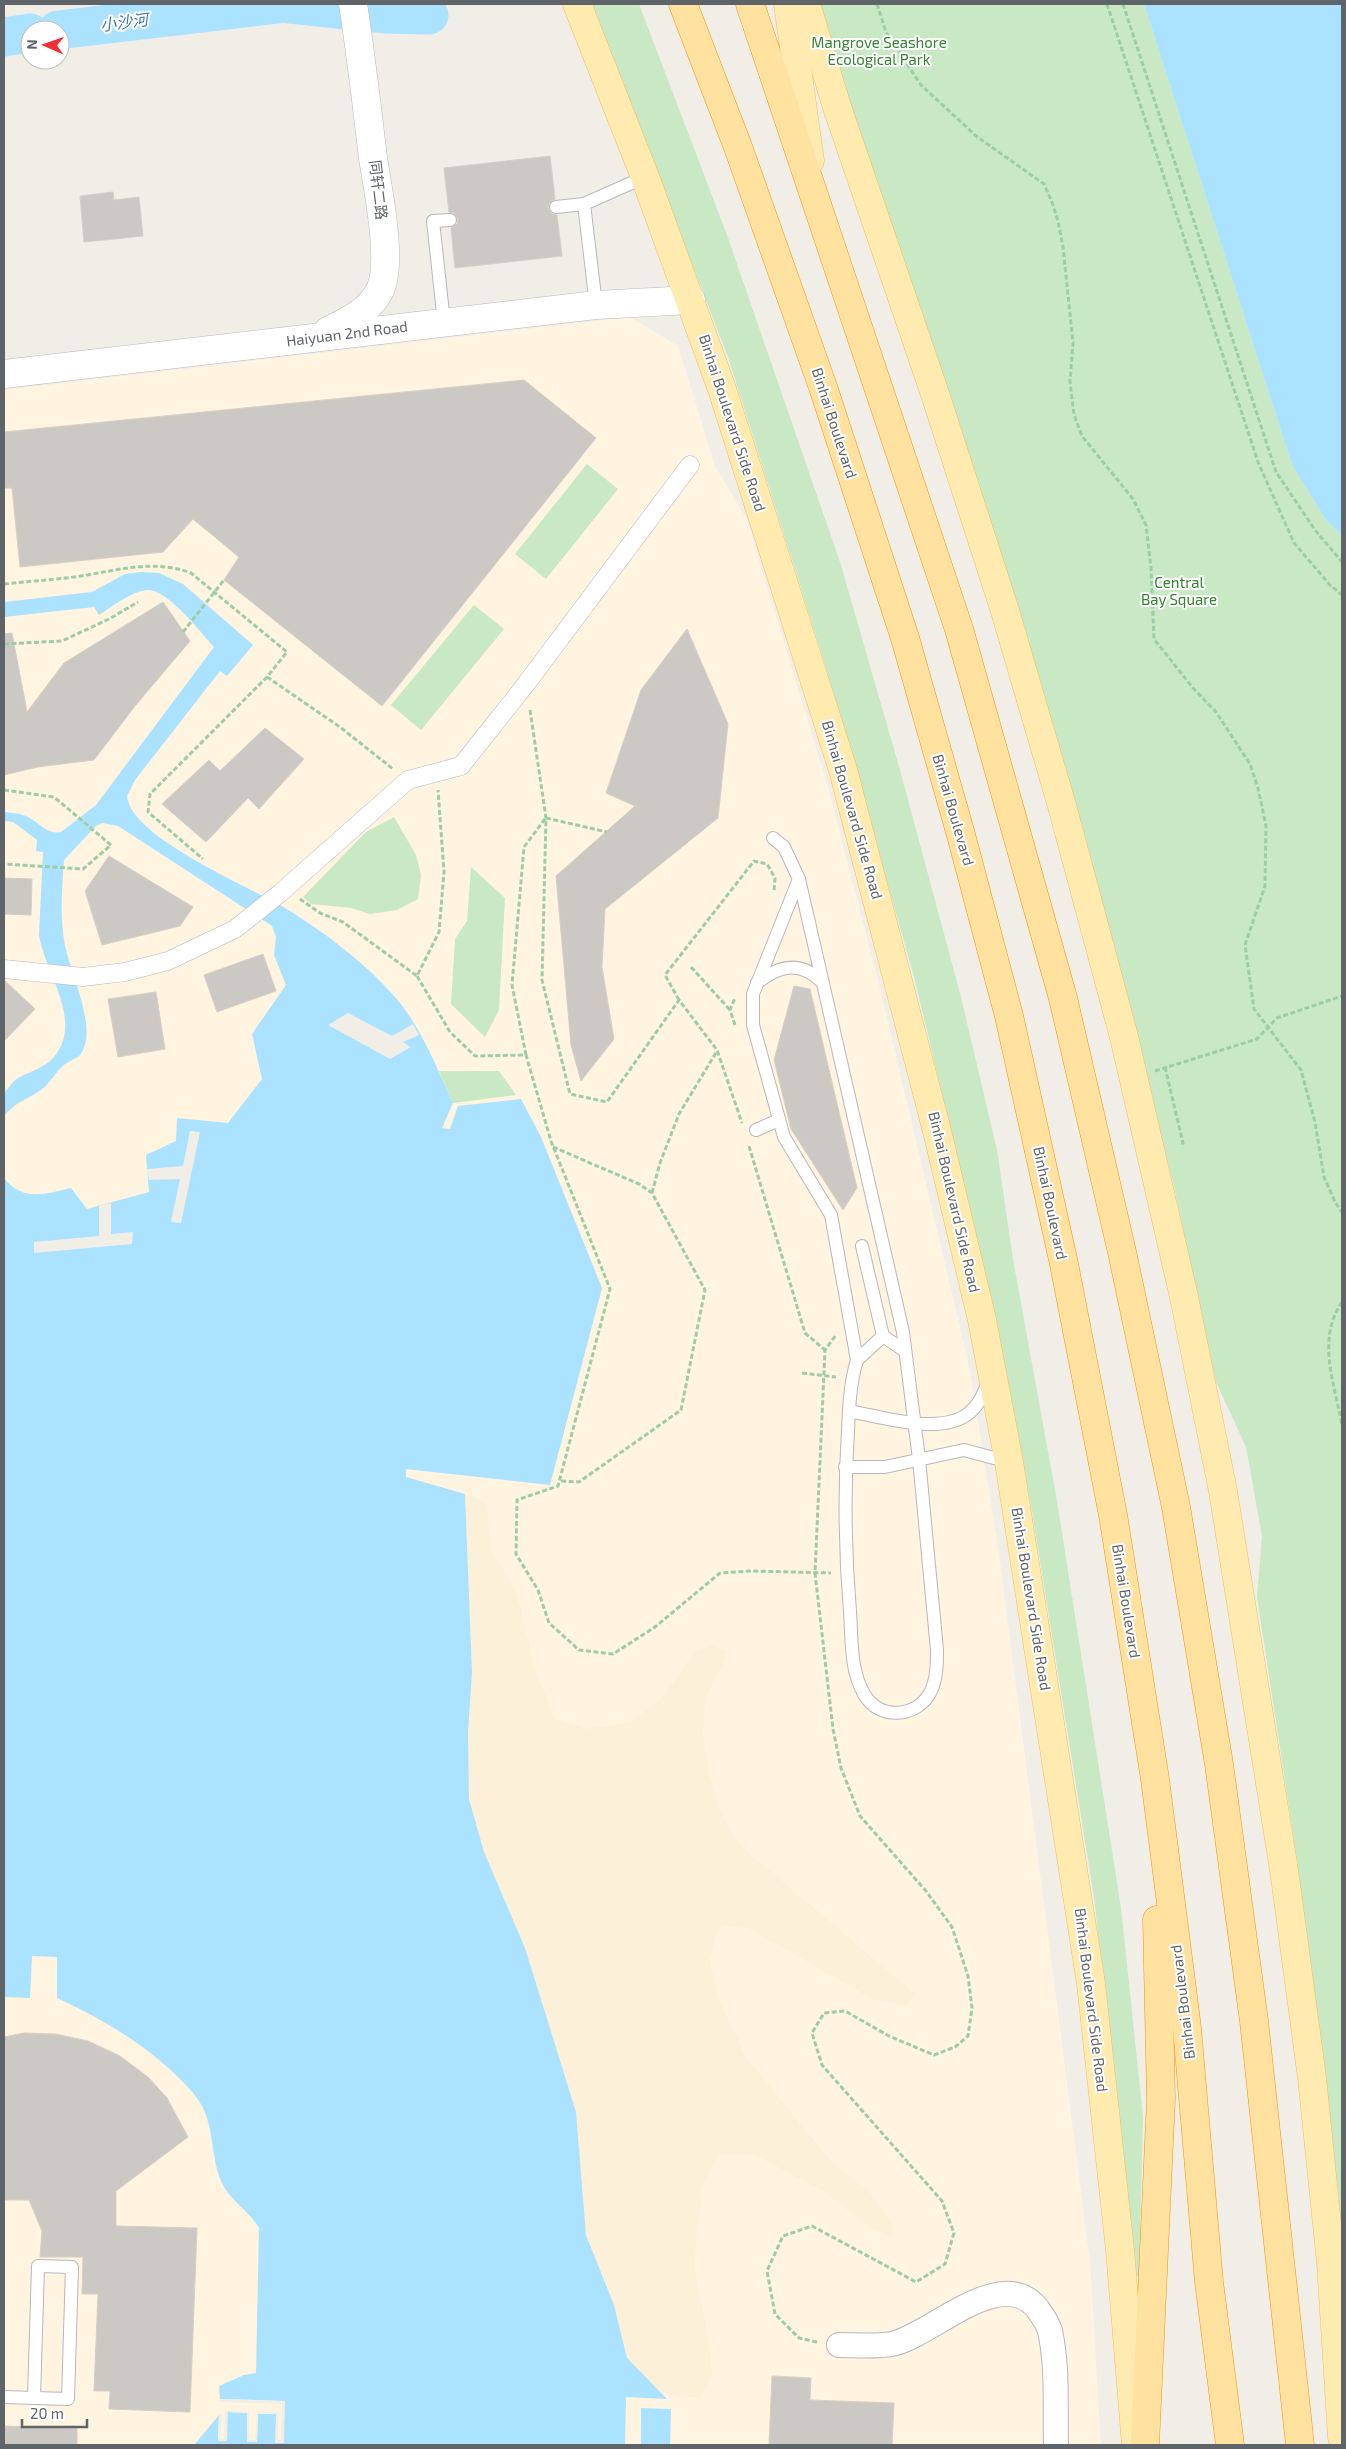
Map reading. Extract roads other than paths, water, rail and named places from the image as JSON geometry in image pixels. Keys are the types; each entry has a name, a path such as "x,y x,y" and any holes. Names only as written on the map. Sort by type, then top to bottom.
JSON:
{"highway":[{"name":"Binhai Boulevard","path":"683,4 738,147 824,390 905,638 961,835 1009,1016 1064,1264 1113,1515 1155,1779 1187,2028 1209,2282 1230,2445"},
{"path":"750,4 959,629 1063,998 1122,1252 1176,1507 1219,1764 1254,2020 1300,2445"},
{"path":"1145,2445 1161,2099 1155,1779"}],"main road":[{"name":"Binhai Boulevard Side Road","path":"577,4 645,177 725,397 843,770 937,1131 992,1370 1009,1462 1091,1984 1120,2250 1136,2445"},
{"path":"788,4 815,194"},
{"path":"806,4 837,107 969,498 1062,806 1124,1036 1184,1297 1228,1519 1257,1690 1292,1929 1312,2078 1328,2234 1342,2437"}],"street":[{"name":"同轩二路","path":"310,340 361,313 375,301 382,288 385,271 383,232 352,4"},
{"name":"Haiyuan 2nd Road","path":"4,374 310,340 444,322 596,305 691,300"},
{"path":"4,969 83,976 125,972 168,962 235,929 283,891 408,780 461,766 526,684 690,465"},
{"path":"828,2343 893,2344 964,2307 998,2295 1015,2296 1031,2301 1049,2329 1053,2350 1056,2445"}],"lane":[{"path":"556,207 584,204 645,177"},
{"path":"584,204 596,305"},
{"path":"444,322 433,222 450,220"},
{"path":"773,838 784,847 800,879 903,1332 919,1460 937,1650 936,1672 931,1691 915,1709 897,1714 880,1709 864,1695 854,1668 847,1572 845,1467 852,1378 857,1360 831,1215 784,1137 753,1025 752,1010 756,984 800,879"},
{"path":"756,984 768,974 791,967 813,973 822,982"},
{"path":"756,1130 779,1120"},
{"path":"862,1246 882,1336 905,1351"},
{"path":"857,1360 882,1336"},
{"path":"849,1411 915,1423 942,1423 966,1416 980,1400 992,1370"},
{"path":"845,1467 885,1467 964,1450 1009,1462"},
{"path":"4,2397 34,2398 68,2399 72,2267 38,2266 34,2398"}],"water":[{"path":"1144,4 1342,4 1342,535 1326,520 1292,465"},
{"path":"141,572 159,573 183,584 253,645 227,676 220,671 135,780 127,796 134,812 149,829 171,845 196,861 273,901 318,930 359,961 395,997 421,1034 453,1103 442,1128 450,1129 458,1106 521,1099 541,1137 602,1288 550,1485 406,1469 406,1477 465,1494 472,1672 468,1732 469,1799 484,1852 525,1948 576,2112 586,2235 614,2305 627,2358 667,2399 626,2397 625,2445 194,2445 219,2415 218,2441 227,2441 227,2412 247,2413 247,2442 257,2442 258,2413 276,2414 276,2442 283,2443 285,2401 220,2399 219,2386 244,2375 256,2373 259,2228 229,2194 221,2181 209,2124 197,2098 164,2064 136,2042 90,2014 57,1998 57,1957 32,1956 30,1998 4,1997 4,1178 11,1186 27,1193 43,1194 71,1188 87,1209 149,1192 146,1155 176,1141 177,1118 228,1123 262,1079 252,1034 286,985 274,955 276,937 272,926 118,826 102,823 96,826 64,860 62,920 64,940 85,1015 85,1044 77,1058 61,1068 44,1087 17,1104 4,1116 4,1093 18,1078 42,1067 53,1058 62,1044 65,1029 60,998 39,935 43,852 36,851 37,840 13,822 4,821 4,812 25,816 52,832 61,832 96,805 214,647 174,604 164,596 147,590 134,593 99,615 94,607 4,617 4,602 92,592 125,574"},
{"path":"641,2408 671,2409 670,2445 641,2445"}],"waterway":[{"name":"小沙河","path":"70,29 278,4"},
{"name":"小沙河","path":"290,4 386,14 429,15"},
{"name":"小沙河","path":"4,37 20,35"}],"park label":[{"name":"Mangrove Seashore Ecological Park","path":"879,52"},
{"name":"Central Bay Square","path":"1179,592"}]}
